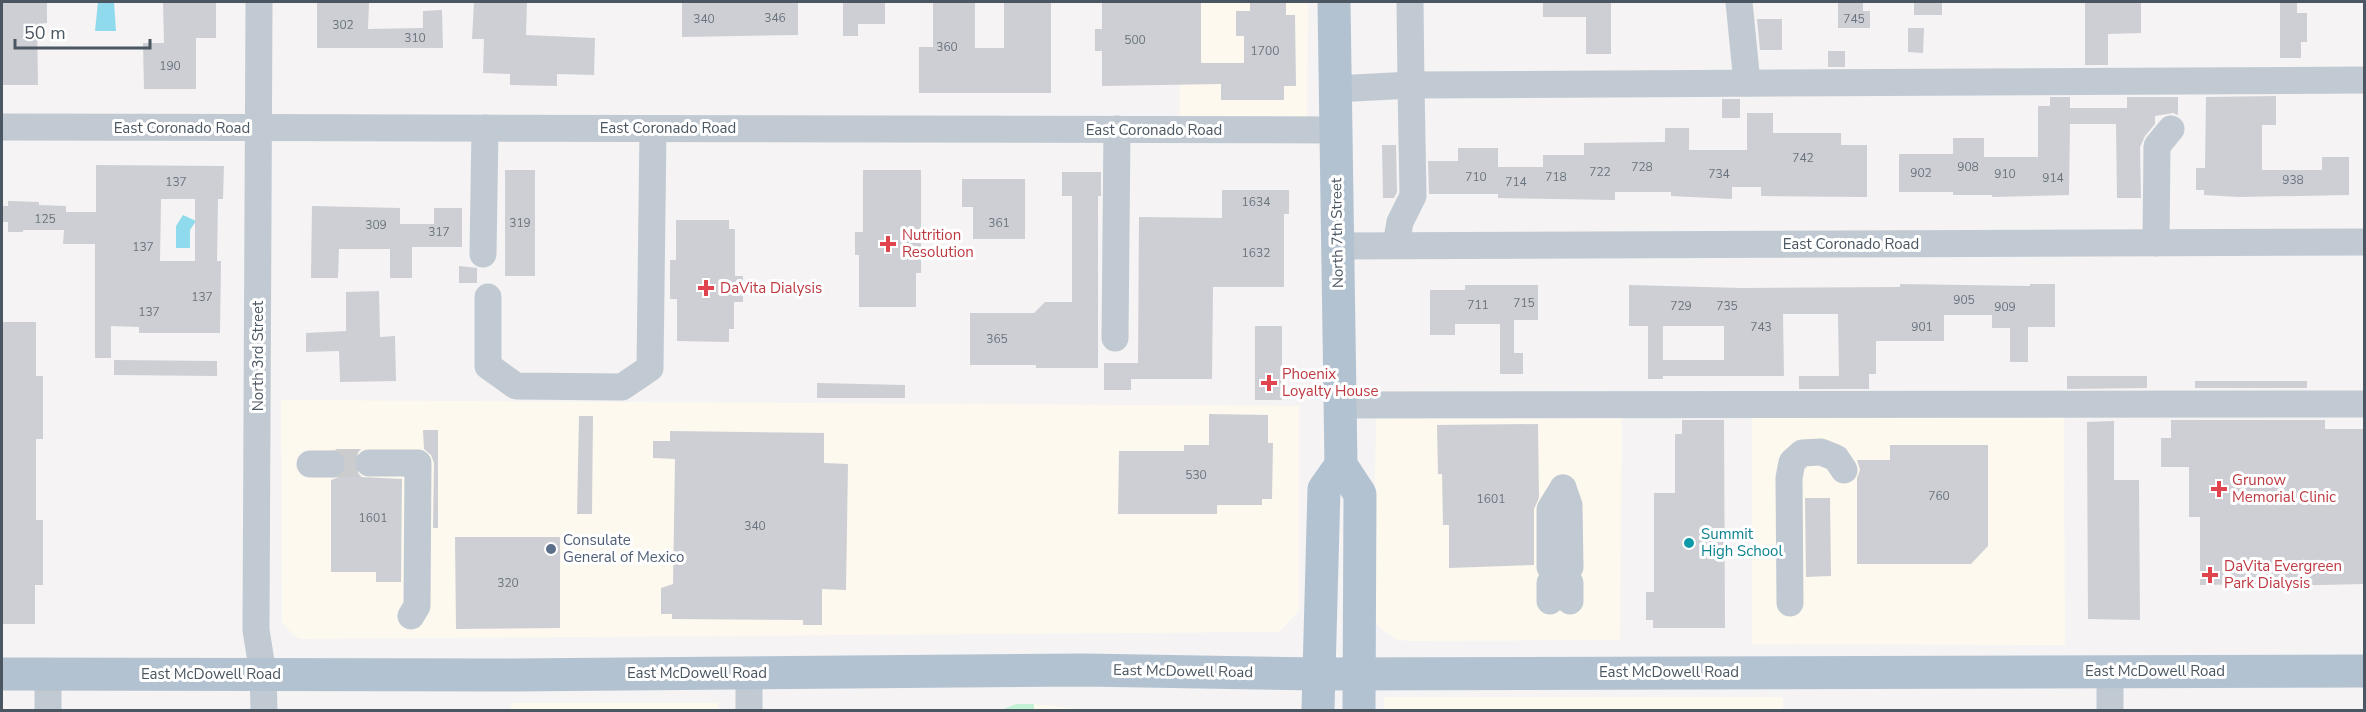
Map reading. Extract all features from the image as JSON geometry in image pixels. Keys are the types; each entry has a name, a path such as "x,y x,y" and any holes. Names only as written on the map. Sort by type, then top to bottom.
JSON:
{"main road":[{"name":"North 7th Street","path":"1334,2 1341,465"},
{"path":"1318,711 1324,489 1341,465 1360,494 1359,711"},
{"name":"East McDowell Road","path":"2,674 1107,670 1318,674 2364,671"}],"street":[{"name":"North 3rd Street","path":"259,2 256,630 263,674 264,711"},
{"path":"1396,245 1400,222 1413,196 1410,2"},
{"path":"1739,2 1747,83"},
{"path":"1335,89 1411,85 2364,80"},
{"name":"East Coronado Road","path":"2,127 1335,130"},
{"path":"483,254 485,128"},
{"path":"488,297 488,366 516,386 622,387 650,368 653,129"},
{"path":"1115,338 1117,129"},
{"path":"2156,243 2157,146 2171,129"},
{"name":"East Coronado Road","path":"1337,246 2364,242"},
{"path":"1340,405 1647,411 2364,404"},
{"path":"1790,603 1789,478 1792,462 1802,453 1821,452 1836,458 1844,470"},
{"path":"369,463 418,463 417,606 411,616"},
{"path":"1561,584 1550,509 1563,488"},
{"path":"2110,671 2110,711"},
{"path":"749,673 749,711"},
{"path":"48,674 48,711"}],"shaded area":[{"path":"1180,2 1308,2 1307,118 1180,117"},
{"path":"281,400 1299,406 1299,611 1279,632 300,639 293,635 282,622"},
{"path":"1622,411 1620,640 1411,641 1397,640 1380,628 1375,621 1373,610 1376,412"},
{"path":"1752,413 2064,413 2065,645 1752,644"},
{"path":"1384,697 1783,697 1783,710 1384,710"},
{"path":"511,703 718,703 718,710 511,710"},
{"path":"1034,704 1088,710 1034,710"}],"green space":[{"path":"1016,704 1034,704 1034,710 779,710 1004,709"}],"water":[{"path":"98,2 114,2 116,31 95,31"},
{"path":"183,215 196,221 190,230 190,248 176,248 176,226"}],"building":[{"path":"2,2 47,2 47,23 37,24 38,85 2,85"},
{"path":"163,2 216,2 216,38 196,38 196,89 144,89 143,43 164,43"},
{"path":"317,2 369,2 368,29 423,28 423,11 442,10 443,48 317,48"},
{"path":"474,2 527,2 526,35 595,38 594,75 557,74 557,86 510,85 510,74 483,73 484,39 472,39"},
{"path":"682,2 798,2 798,35 682,37"},
{"path":"843,2 885,2 885,24 858,24 858,36 843,36"},
{"path":"933,2 975,2 975,48 1004,48 1004,2 1051,2 1051,93 919,93 919,47 933,47"},
{"path":"1102,2 1201,2 1201,63 1244,63 1244,36 1236,36 1236,11 1250,11 1250,2 1286,2 1286,15 1295,15 1296,86 1284,86 1284,100 1221,100 1221,84 1102,86 1102,51 1095,51 1095,29 1102,29"},
{"path":"1543,2 1611,2 1611,54 1586,54 1586,17 1543,17"},
{"path":"1838,2 1863,2 1863,11 1870,11 1870,28 1838,28"},
{"path":"1914,2 1942,2 1942,15 1914,15"},
{"path":"2085,2 2141,2 2141,33 2108,34 2108,65 2085,65"},
{"path":"2280,2 2297,2 2297,13 2307,13 2307,42 2301,42 2301,58 2280,58"},
{"path":"1757,19 1782,19 1782,50 1760,50"},
{"path":"1908,28 1924,28 1923,53 1908,52"},
{"path":"1828,51 1845,51 1845,67 1828,67"},
{"path":"2276,96 2276,125 2262,125 2262,170 2322,170 2322,157 2349,157 2349,195 2239,197 2204,195 2204,190 2196,190 2196,168 2205,168 2206,97"},
{"path":"2050,97 2070,97 2070,108 2127,108 2127,97 2178,97 2178,115 2173,113 2155,116 2155,124 2145,136 2140,147 2141,198 2117,198 2116,124 2070,124 2069,195 1992,197 1992,195 1953,195 1953,192 1899,192 1899,154 1953,154 1953,138 1984,138 1984,157 2038,157 2038,106 2050,106"},
{"path":"1722,99 1740,99 1740,118 1722,118"},
{"path":"1747,113 1773,113 1773,133 1841,133 1841,145 1867,145 1867,197 1761,196 1761,187 1732,187 1732,199 1671,196 1671,192 1615,192 1615,200 1498,198 1498,194 1429,194 1428,161 1458,161 1458,148 1498,148 1498,167 1543,167 1543,155 1584,155 1584,143 1665,142 1665,128 1689,128 1689,150 1747,150"},
{"path":"1382,145 1396,145 1397,192 1394,198 1383,198"},
{"path":"96,165 224,166 223,199 218,199 217,261 221,261 220,333 139,333 139,327 111,326 111,358 95,358 95,244 63,244 64,230 8,232 8,222 2,222 2,206 8,206 8,201 39,202 39,205 66,206 66,212 96,212","holes":["161,199 195,199 195,261 160,261"]},
{"path":"505,170 535,170 535,276 505,276"},
{"name":"Nutrition Resolution","path":"863,170 921,170 921,273 916,273 916,307 859,307 859,255 855,255 855,232 863,232"},
{"path":"1062,172 1101,172 1101,196 1098,196 1098,368 970,365 970,313 1034,313 1045,302 1072,302 1072,196 1062,196"},
{"path":"962,179 1025,179 1025,239 973,239 973,207 962,207"},
{"path":"1222,190 1289,190 1289,214 1284,214 1284,287 1213,287 1212,379 1131,379 1131,390 1104,390 1104,363 1138,363 1139,217 1222,218"},
{"path":"312,206 400,208 400,224 434,224 434,208 462,208 462,247 412,247 412,278 390,278 390,249 339,249 338,278 311,278"},
{"name":"DaVita Dialysis","path":"676,220 729,220 729,229 735,229 735,276 743,276 743,302 734,302 734,329 729,329 729,342 677,341 677,299 670,299 670,260 676,260"},
{"path":"459,266 477,268 477,283 459,283"},
{"path":"1900,284 2030,286 2030,284 2055,284 2055,327 2028,327 2028,362 2010,362 2010,328 1992,328 1992,315 1944,315 1944,341 1876,341 1876,374 1869,374 1869,389 1799,389 1799,376 1839,376 1838,314 1783,314 1784,376 1663,376 1663,379 1648,379 1648,326 1629,326 1629,285 1741,288 1900,287","holes":["1663,326 1724,326 1724,360 1663,360"]},
{"path":"1465,285 1538,285 1538,320 1514,320 1514,353 1523,353 1523,374 1500,374 1500,324 1455,324 1455,335 1430,335 1430,290 1465,290"},
{"path":"379,291 380,337 395,336 396,381 340,382 339,351 306,352 306,333 346,331 346,292"},
{"path":"2,322 36,322 36,376 43,376 43,439 36,439 36,520 43,520 43,585 35,585 35,624 2,624"},
{"path":"1255,326 1282,326 1282,400 1255,400"},
{"path":"114,360 217,361 217,376 114,375"},
{"path":"2067,376 2147,376 2147,388 2067,389"},
{"path":"2195,381 2307,381 2307,388 2195,388"},
{"path":"817,383 905,385 905,398 817,398"},
{"path":"1209,414 1268,415 1268,443 1273,443 1272,499 1262,499 1262,505 1217,505 1217,514 1118,514 1119,451 1184,451 1184,445 1209,445"},
{"path":"579,416 593,416 592,514 577,514"},
{"name":"Summit High School","path":"1682,420 1724,420 1725,628 1653,628 1653,620 1646,620 1646,592 1654,592 1654,493 1675,493 1675,434 1682,434"},
{"name":"Grunow Memorial Clinic","path":"2171,420 2325,420 2325,429 2364,429 2364,584 2200,585 2200,517 2189,517 2189,467 2161,467 2161,438 2171,438"},
{"path":"2114,421 2114,480 2139,480 2140,620 2088,619 2087,422"},
{"path":"1538,424 1539,498 1534,509 1534,565 1449,568 1449,525 1443,525 1442,474 1438,474 1437,425"},
{"path":"423,430 438,430 438,528 433,528 434,463 431,455 424,449"},
{"path":"670,431 824,433 824,463 848,464 846,590 822,589 822,625 803,625 803,620 672,619 672,614 661,614 661,588 673,584 675,459 653,458 653,441 670,441"},
{"path":"1890,445 1988,445 1988,546 1971,564 1857,564 1857,478 1860,470 1857,460 1890,460"},
{"path":"335,449 361,449 355,456 353,464 362,477 402,479 401,582 376,582 376,572 331,572 331,480 339,477 347,465 344,456"},
{"path":"1805,498 1830,498 1831,576 1806,577"},
{"path":"455,537 560,537 560,628 456,629"}],"tunnel":[{"path":"331,464 369,463"}],"place":[{"name":"Nutrition Resolution","path":"888,244"},
{"name":"DaVita Dialysis","path":"706,288"},
{"name":"Phoenix Loyalty House","path":"1269,383"},
{"name":"Grunow Memorial Clinic","path":"2219,489"},
{"name":"Summit High School","path":"1689,543"},
{"name":"Consulate General of Mexico","path":"551,549"},
{"name":"DaVita Evergreen Park Dialysis","path":"2210,575"}]}
